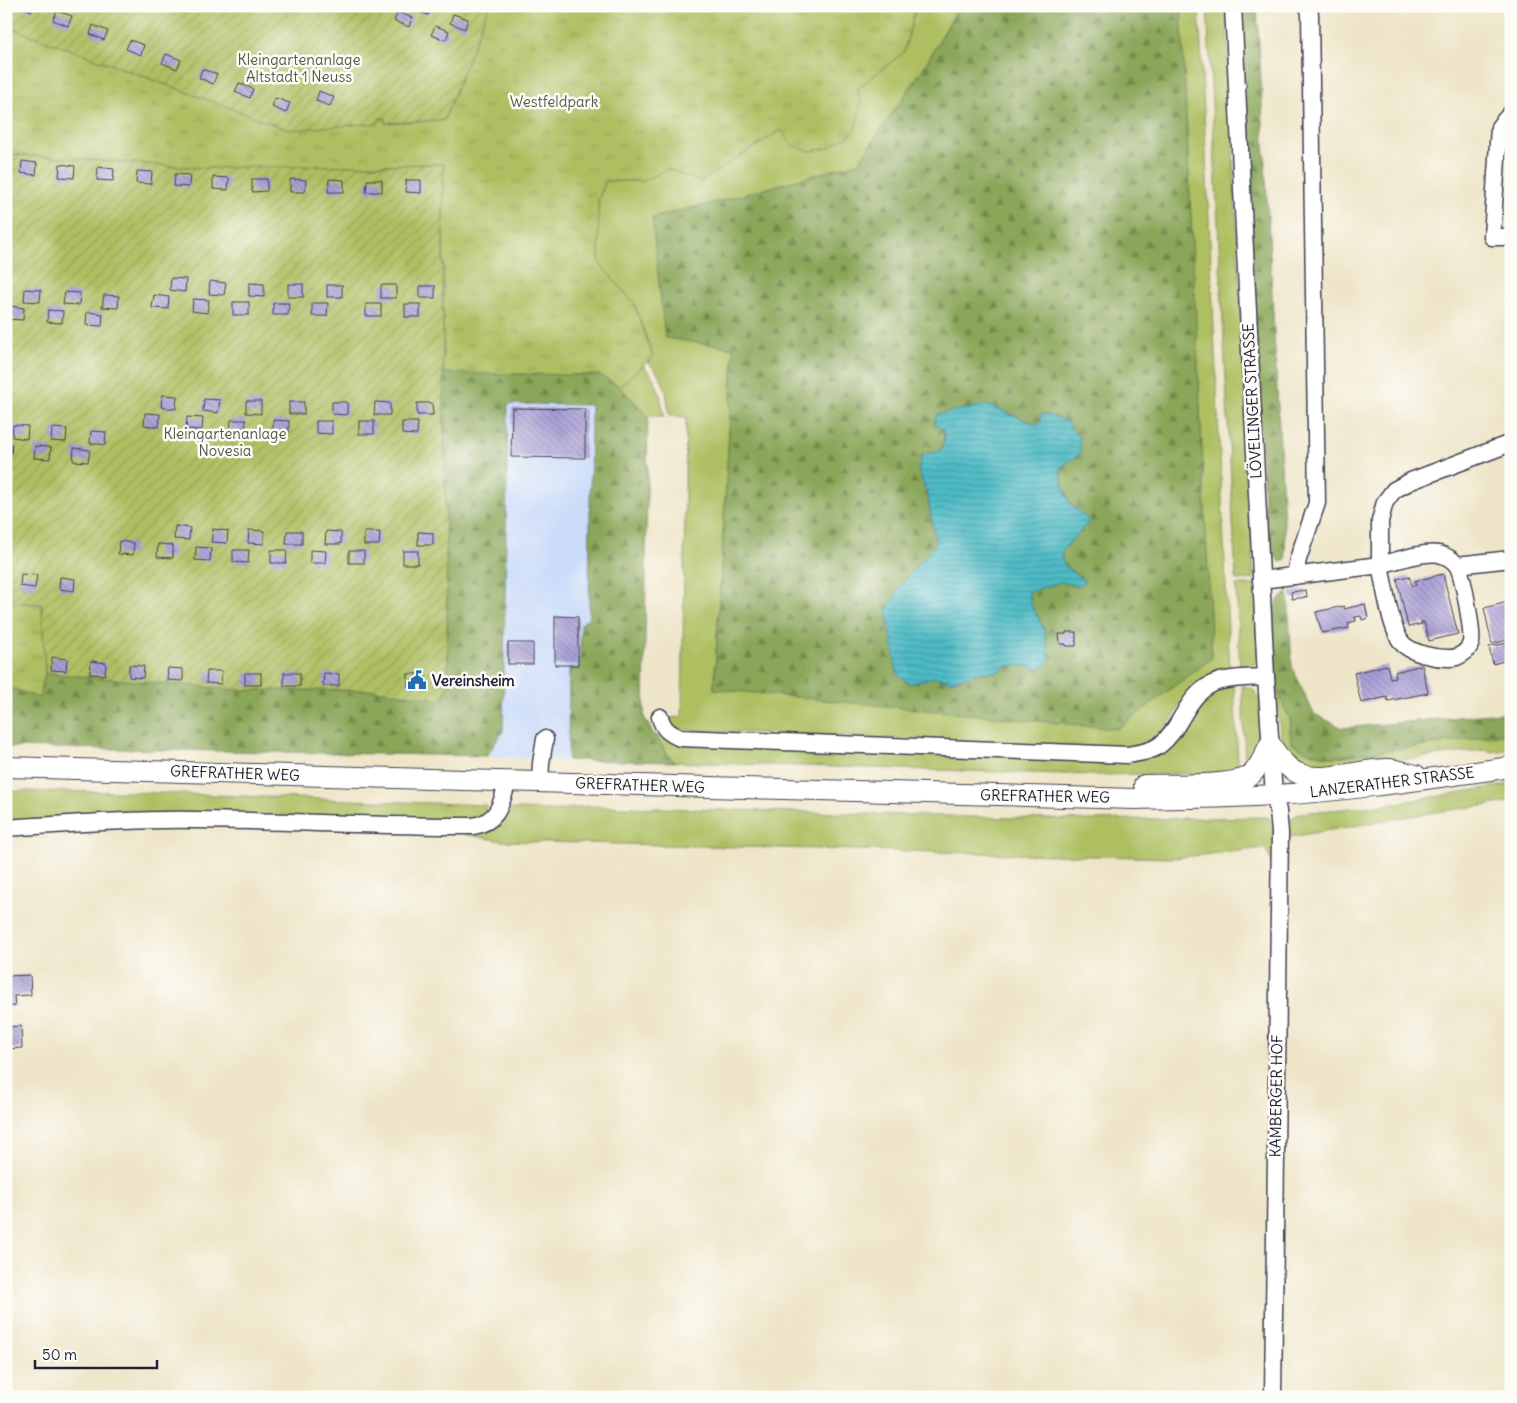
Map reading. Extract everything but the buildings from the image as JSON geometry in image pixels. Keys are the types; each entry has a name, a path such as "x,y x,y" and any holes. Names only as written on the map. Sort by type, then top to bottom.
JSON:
{"main road":[{"path":"1042,797 1062,785 1210,783 1240,780 1252,774 1270,744 1289,768 1300,774 1315,777 1389,769 1433,778"},
{"name":"GREFRATHER WEG","path":"6,767 1042,797 1136,799 1274,795"},
{"name":"LANZERATHER STRASSE","path":"1274,795 1433,778 1511,767"}],"street":[{"name":"LÖVELINGER STRASSE","path":"1233,6 1266,677 1274,795"},
{"path":"1295,576 1298,559 1317,503 1310,9"},
{"path":"1511,113 1499,128 1492,237 1511,238"},
{"path":"1261,580 1380,565 1421,555 1438,554 1448,557 1457,566 1461,578 1471,642 1466,652 1453,658 1438,658 1404,645 1396,634 1380,565 1380,521 1385,502 1394,490 1411,481 1511,443"},
{"path":"1457,566 1511,559"},
{"path":"660,717 662,725 669,733 680,738 1127,754 1146,752 1160,745 1170,735 1191,701 1211,684 1219,681 1266,677"},
{"path":"540,782 545,739"},
{"path":"6,828 144,820 473,826 490,821 494,816 508,781"},
{"name":"KAMBERGER HOF","path":"1273,1397 1280,832 1274,795"}],"shaded area":[{"path":"508,404 591,405 589,618 581,624 579,669 569,669 568,760 487,756 503,731"}],"green space":[{"name":"Kleingartenanlage Altstadt 1 Neuss","path":"6,6 489,6 444,120 385,123 386,118 380,118 378,123 290,130 6,26"},
{"name":"Westfeldpark","path":"489,6 916,6 904,52 857,89 861,103 854,132 829,148 810,151 793,146 781,130 700,182 669,169 642,181 606,181 598,200 599,263 634,303 653,357 619,386 599,375 443,373 443,164 201,168 6,154 6,26 290,130 380,118 386,118 385,123 444,120"},
{"path":"916,6 959,6 923,69 858,163 652,218 734,347 714,689 1181,6 1199,6 1230,673 1201,681 1188,693 1162,733 1154,740 1143,744 1124,748 680,730 669,724 668,718 682,717 686,417 669,416 662,380 647,362 653,357 634,303 599,263 598,200 606,181 642,181 669,169 700,182 781,130 861,103 857,89 904,52"},
{"path":"959,6 1181,6 1212,658 1117,729 714,689 734,348 665,338 652,218 858,163 923,69","holes":["987,405 1039,425 1060,468 1063,486 1071,505 1089,521 1063,550 1061,560 1067,568 1084,580 1077,586 1061,582 1029,591 1031,604 1045,631 1039,669 1027,666 1007,666 997,672 978,673 951,681 934,677 899,587 936,543 927,494 918,470 938,453 943,443 943,429"]},
{"path":"1207,6 1226,6 1254,579 1236,580"},
{"path":"1241,6 1257,6 1286,560 1280,562 1270,552 1266,540"},
{"name":"Kleingartenanlage Novesia","path":"6,154 201,168 443,164 443,373 448,677 443,700 376,690 240,690 45,673 42,604 6,602"},
{"path":"643,366 655,382 660,395 664,416 648,416 619,386"},
{"path":"443,373 599,375 619,386 648,416 644,717 654,735 674,762 568,760 569,668 579,668 581,624 589,618 591,405 508,404 503,731 487,756 6,747 6,686 39,698 45,673 240,690 376,690 442,699 448,677"},
{"path":"1236,585 1255,585 1258,655 1252,667 1240,671"},
{"path":"1288,593 1292,667 1314,714 1343,728 1511,712 1511,731 1439,744 1333,757 1308,752 1292,743 1290,733 1291,721 1276,685 1270,612 1280,598"},
{"path":"6,602 42,604 45,673 39,698 6,686"},
{"path":"1234,684 1238,764 1228,773 1095,775 674,762 654,735 681,743 1148,758 1207,695"},
{"path":"1242,685 1253,689 1260,700 1261,745 1255,760 1245,760"},
{"path":"1276,685 1291,721 1290,733 1308,752 1333,757 1439,744 1511,731 1511,749 1493,752 1484,750 1313,770 1295,764 1281,745"},
{"path":"1511,784 1511,802 1436,812 1284,838 1288,823 1300,813 1384,805"},
{"path":"6,791 132,792 486,805 486,813 474,820 6,822"},
{"path":"588,806 1085,820 1268,817 1274,825 1275,870 1265,848 1174,858 502,841 464,834 496,827 512,809 557,810"}],"water":[{"path":"987,405 1039,425 1042,413 1066,421 1080,439 1080,454 1060,468 1063,486 1071,505 1090,521 1063,550 1061,559 1067,568 1085,581 1077,586 1061,582 1029,592 1031,604 1045,631 1050,662 1039,669 1027,666 1007,666 997,672 978,673 951,681 934,677 910,684 897,674 887,611 899,587 936,543 927,494 918,470 922,455 941,450 945,440 943,429 934,424 937,414"}],"place":[{"name":"Vereinsheim","path":"417,680"}]}
